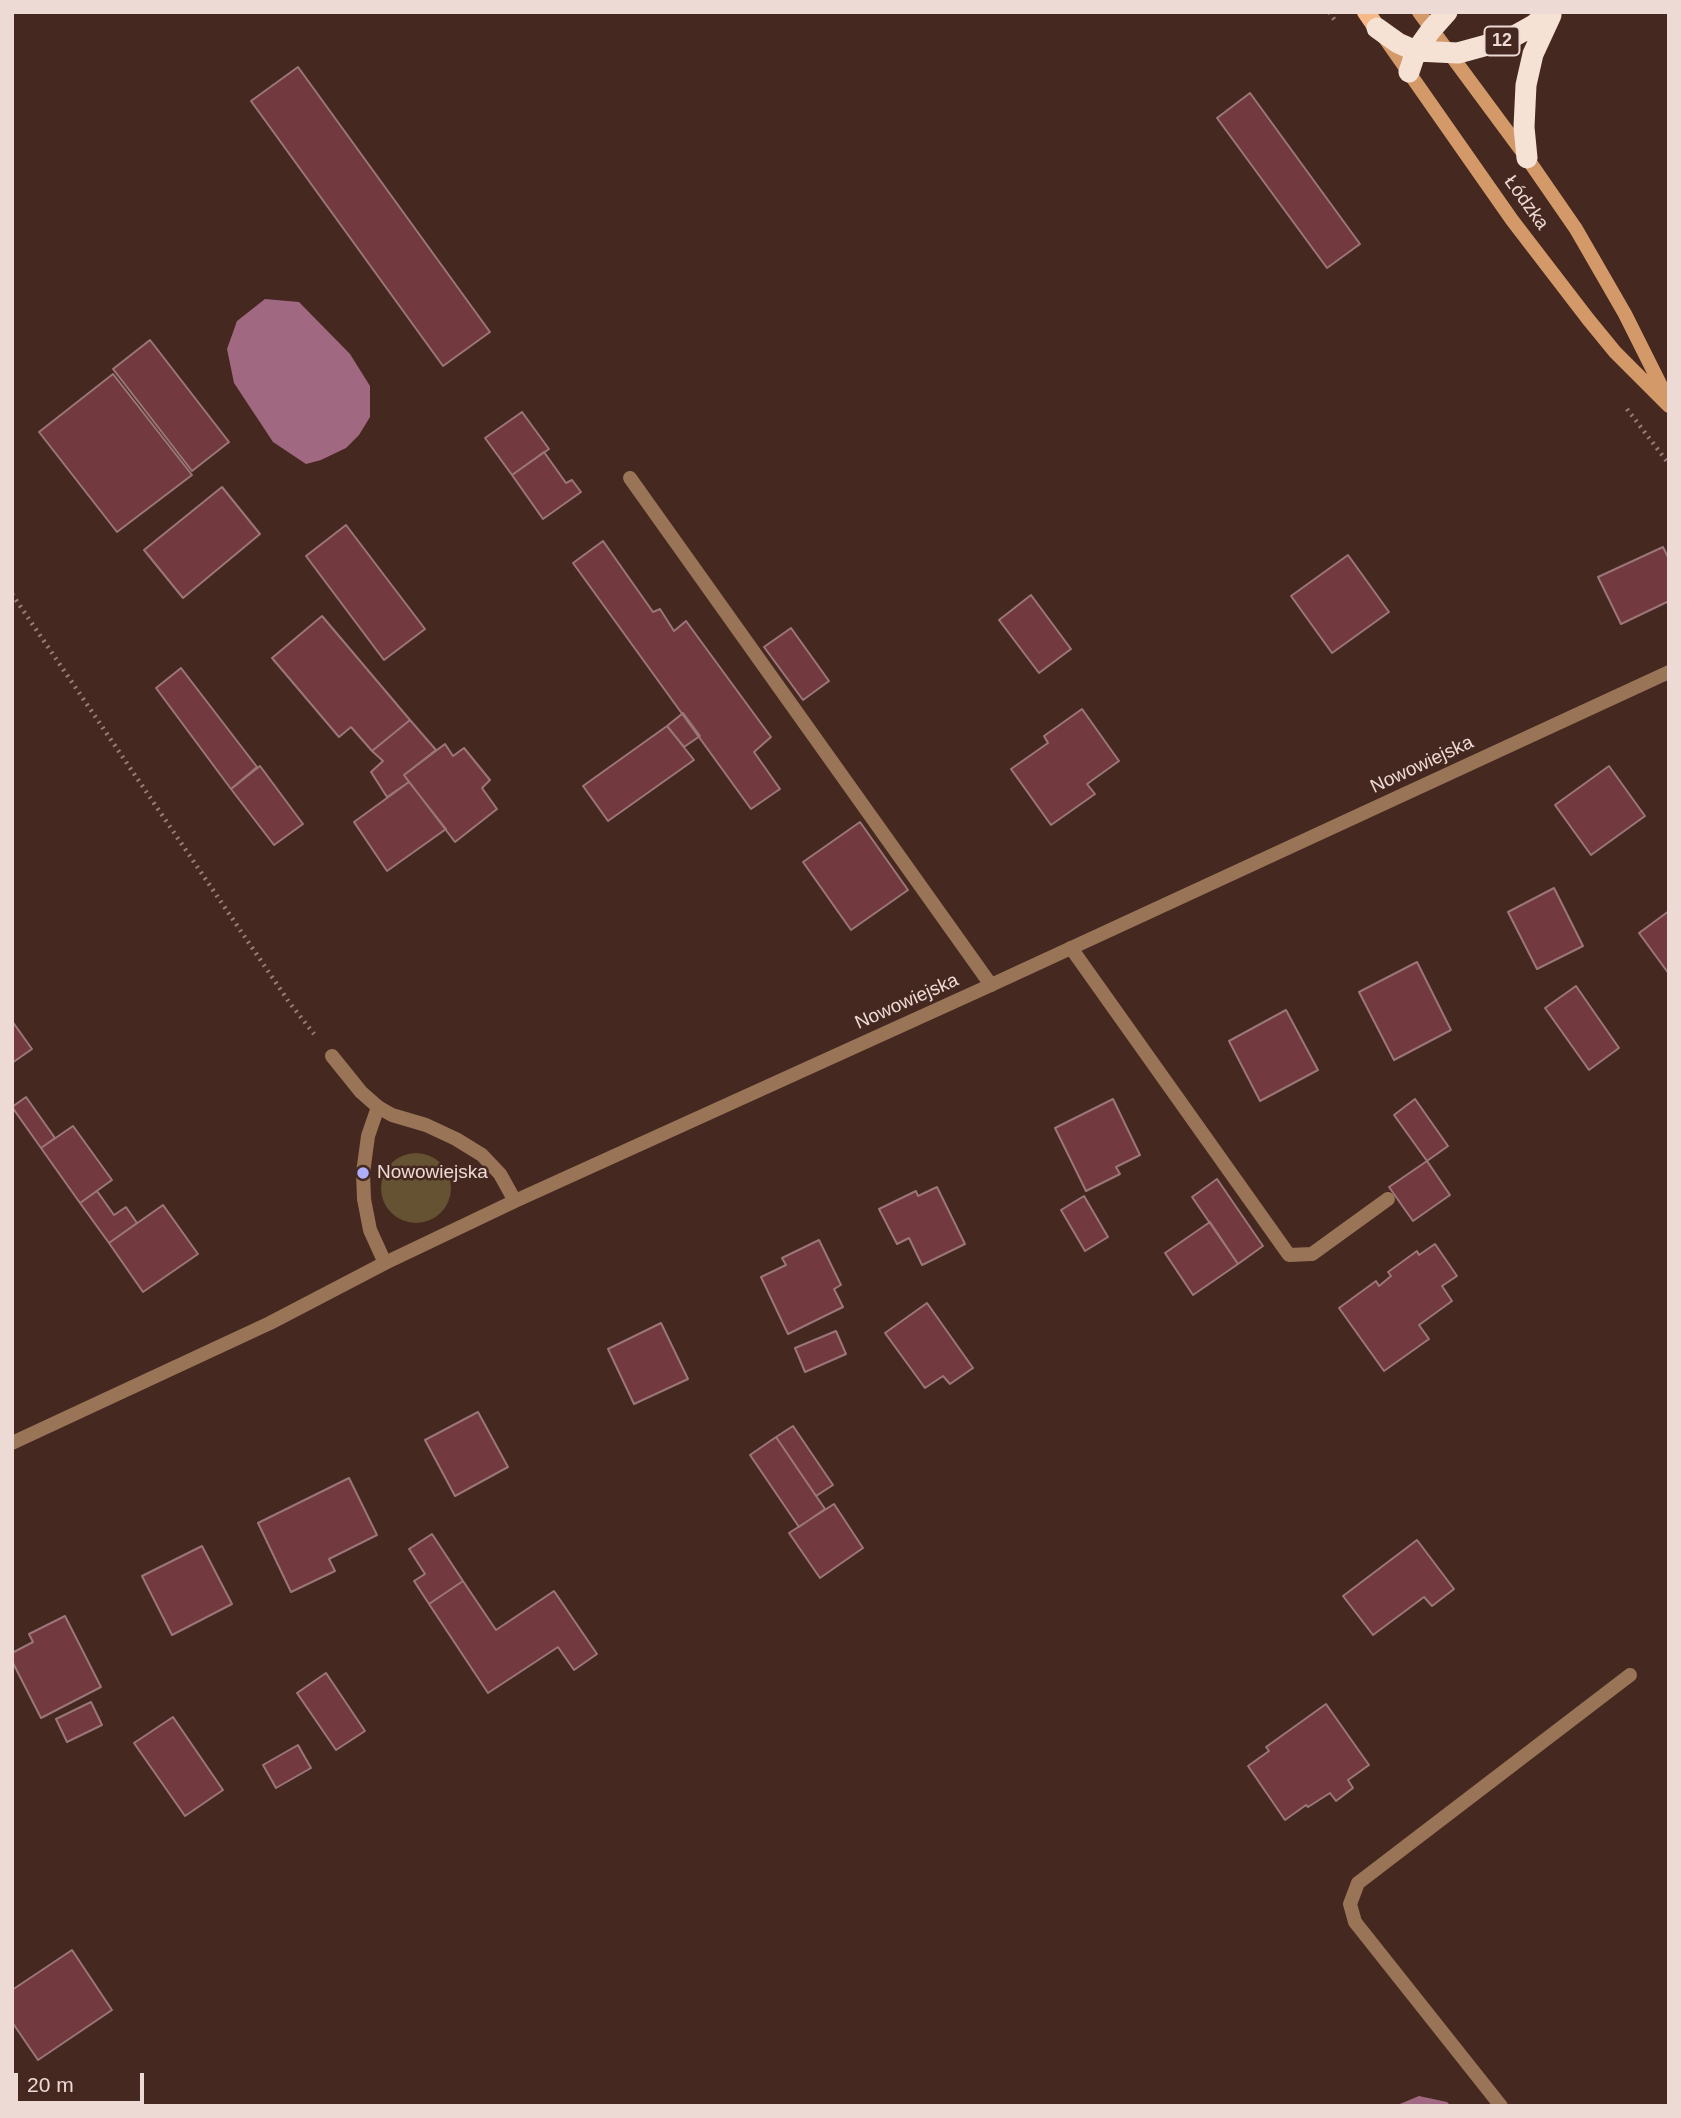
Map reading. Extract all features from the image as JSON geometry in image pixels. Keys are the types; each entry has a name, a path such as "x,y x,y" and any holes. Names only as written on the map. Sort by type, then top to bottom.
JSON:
{"highway":[{"path":"1409,72 1425,21 1447,12"},
{"path":"1527,158 1524,127 1526,85 1533,54 1551,12"},
{"name":"12","path":"1372,20 1398,43 1416,51 1448,53 1467,52 1509,39 1551,12"}],"main road":[{"name":"Łódzka","path":"1372,20 1513,220 1588,319 1615,352 1669,404"},
{"name":"Łódzka","path":"1425,21 1576,229 1625,314 1669,404"}],"street":[{"path":"630,478 991,985"},
{"name":"Nowowiejska","path":"12,1443 270,1323 385,1263 515,1202 1669,672"},
{"path":"1071,948 1289,1255 1312,1254 1388,1199"},
{"path":"332,1056 361,1092 378,1107 392,1115 426,1125 482,1155 500,1174 515,1202"},
{"path":"378,1107 368,1136 363,1173 364,1199 370,1230 385,1263"},
{"path":"1501,2106 1355,1922 1350,1904 1358,1883 1630,1675"}],"path":[{"path":"12,594 289,1002 332,1056"}],"shaded area":[{"path":"265,299 299,302 350,354 370,386 370,417 359,435 346,448 321,460 306,464 273,442 234,383 227,349 237,321"},
{"path":"416,1153 441,1163 451,1188 441,1213 416,1223 391,1213 381,1188 391,1163"},
{"path":"1419,2096 1447,2102 1451,2106 1395,2106"}],"building":[{"path":"298,67 490,332 443,366 251,101"},
{"path":"1250,93 1360,244 1327,268 1217,118"},
{"path":"150,340 229,442 192,471 113,369"},
{"path":"113,374 192,475 117,532 39,432"},
{"path":"522,412 549,449 512,475 485,438"},
{"path":"544,452 566,483 572,480 581,492 543,519 512,475"},
{"path":"222,487 260,534 183,598 144,550"},
{"path":"346,525 425,629 384,660 306,556"},
{"path":"603,541 653,612 660,609 674,631 686,621 771,737 754,752 780,789 751,809 573,563"},
{"path":"1663,547 1669,559 1669,601 1621,624 1598,577"},
{"path":"1348,555 1389,612 1332,653 1291,596"},
{"path":"1031,595 1071,649 1039,673 999,620"},
{"path":"322,616 410,720 372,751 351,727 339,737 272,658"},
{"path":"791,628 829,681 803,700 764,647"},
{"path":"181,668 257,767 231,789 156,688"},
{"path":"1082,709 1119,761 1087,784 1095,794 1051,825 1011,769 1048,743 1044,736"},
{"path":"683,713 700,736 684,747 667,726"},
{"path":"410,720 436,750 404,775 409,782 387,797 371,772 383,761 372,751"},
{"path":"667,726 694,760 608,821 583,786"},
{"path":"445,744 453,756 464,748 490,780 482,788 497,809 455,842 404,775"},
{"path":"260,766 303,824 274,845 231,789"},
{"path":"1609,766 1645,816 1591,855 1555,805"},
{"path":"409,782 446,829 387,871 354,822"},
{"path":"860,822 908,890 851,930 803,862"},
{"path":"1554,888 1583,946 1537,969 1508,912"},
{"path":"1669,911 1669,974 1639,933"},
{"path":"1417,962 1451,1030 1394,1060 1359,992"},
{"path":"1576,986 1619,1048 1589,1070 1545,1008"},
{"path":"1286,1010 1318,1070 1260,1101 1229,1041"},
{"path":"12,1021 32,1049 12,1063"},
{"path":"26,1097 55,1138 41,1148 12,1107"},
{"path":"1113,1099 1140,1155 1116,1167 1120,1174 1086,1191 1055,1128"},
{"path":"1415,1099 1448,1146 1427,1161 1394,1115"},
{"path":"73,1126 112,1180 80,1203 41,1148"},
{"path":"1427,1161 1450,1195 1413,1221 1389,1187"},
{"path":"1217,1179 1263,1246 1238,1264 1192,1197"},
{"path":"937,1187 965,1244 922,1265 909,1238 897,1244 879,1209 916,1191 918,1196"},
{"path":"97,1191 114,1215 126,1207 137,1223 109,1243 80,1203"},
{"path":"1084,1196 1108,1237 1085,1251 1061,1210"},
{"path":"163,1205 198,1254 143,1292 109,1243"},
{"path":"1210,1222 1238,1264 1193,1295 1165,1253"},
{"path":"819,1240 841,1285 834,1289 843,1307 788,1334 761,1277 786,1265 782,1258"},
{"path":"1435,1244 1457,1276 1442,1286 1452,1301 1419,1325 1429,1339 1384,1371 1339,1308 1376,1281 1379,1286 1391,1276 1388,1272 1417,1251 1419,1255"},
{"path":"927,1303 973,1368 950,1384 943,1376 925,1388 885,1333"},
{"path":"661,1323 688,1379 634,1404 608,1349"},
{"path":"836,1331 846,1354 805,1372 795,1348"},
{"path":"478,1412 508,1467 455,1496 425,1440"},
{"path":"793,1426 833,1485 816,1496 776,1437"},
{"path":"776,1437 825,1509 799,1527 750,1455"},
{"path":"349,1478 377,1535 329,1559 335,1571 291,1592 258,1523"},
{"path":"834,1504 863,1548 820,1578 789,1533"},
{"path":"432,1534 463,1581 429,1604 414,1581 425,1574 409,1549"},
{"path":"1417,1540 1454,1589 1432,1606 1424,1597 1373,1635 1343,1596"},
{"path":"202,1546 232,1604 172,1635 142,1576"},
{"path":"463,1581 496,1630 554,1591 597,1654 574,1670 558,1647 488,1693 429,1604"},
{"path":"65,1616 101,1687 41,1718 12,1661 12,1653 33,1642 29,1634"},
{"path":"326,1673 365,1731 336,1750 297,1693"},
{"path":"91,1702 102,1725 67,1742 56,1719"},
{"path":"1326,1704 1369,1765 1348,1780 1353,1788 1336,1801 1330,1793 1285,1820 1248,1766 1269,1751 1266,1747"},
{"path":"173,1717 223,1790 185,1816 134,1743"},
{"path":"298,1745 311,1768 276,1788 263,1765"},
{"path":"72,1950 112,2010 38,2060 12,2022 12,1990"}],"place":[{"name":"Nowowiejska","path":"363,1173"}]}
